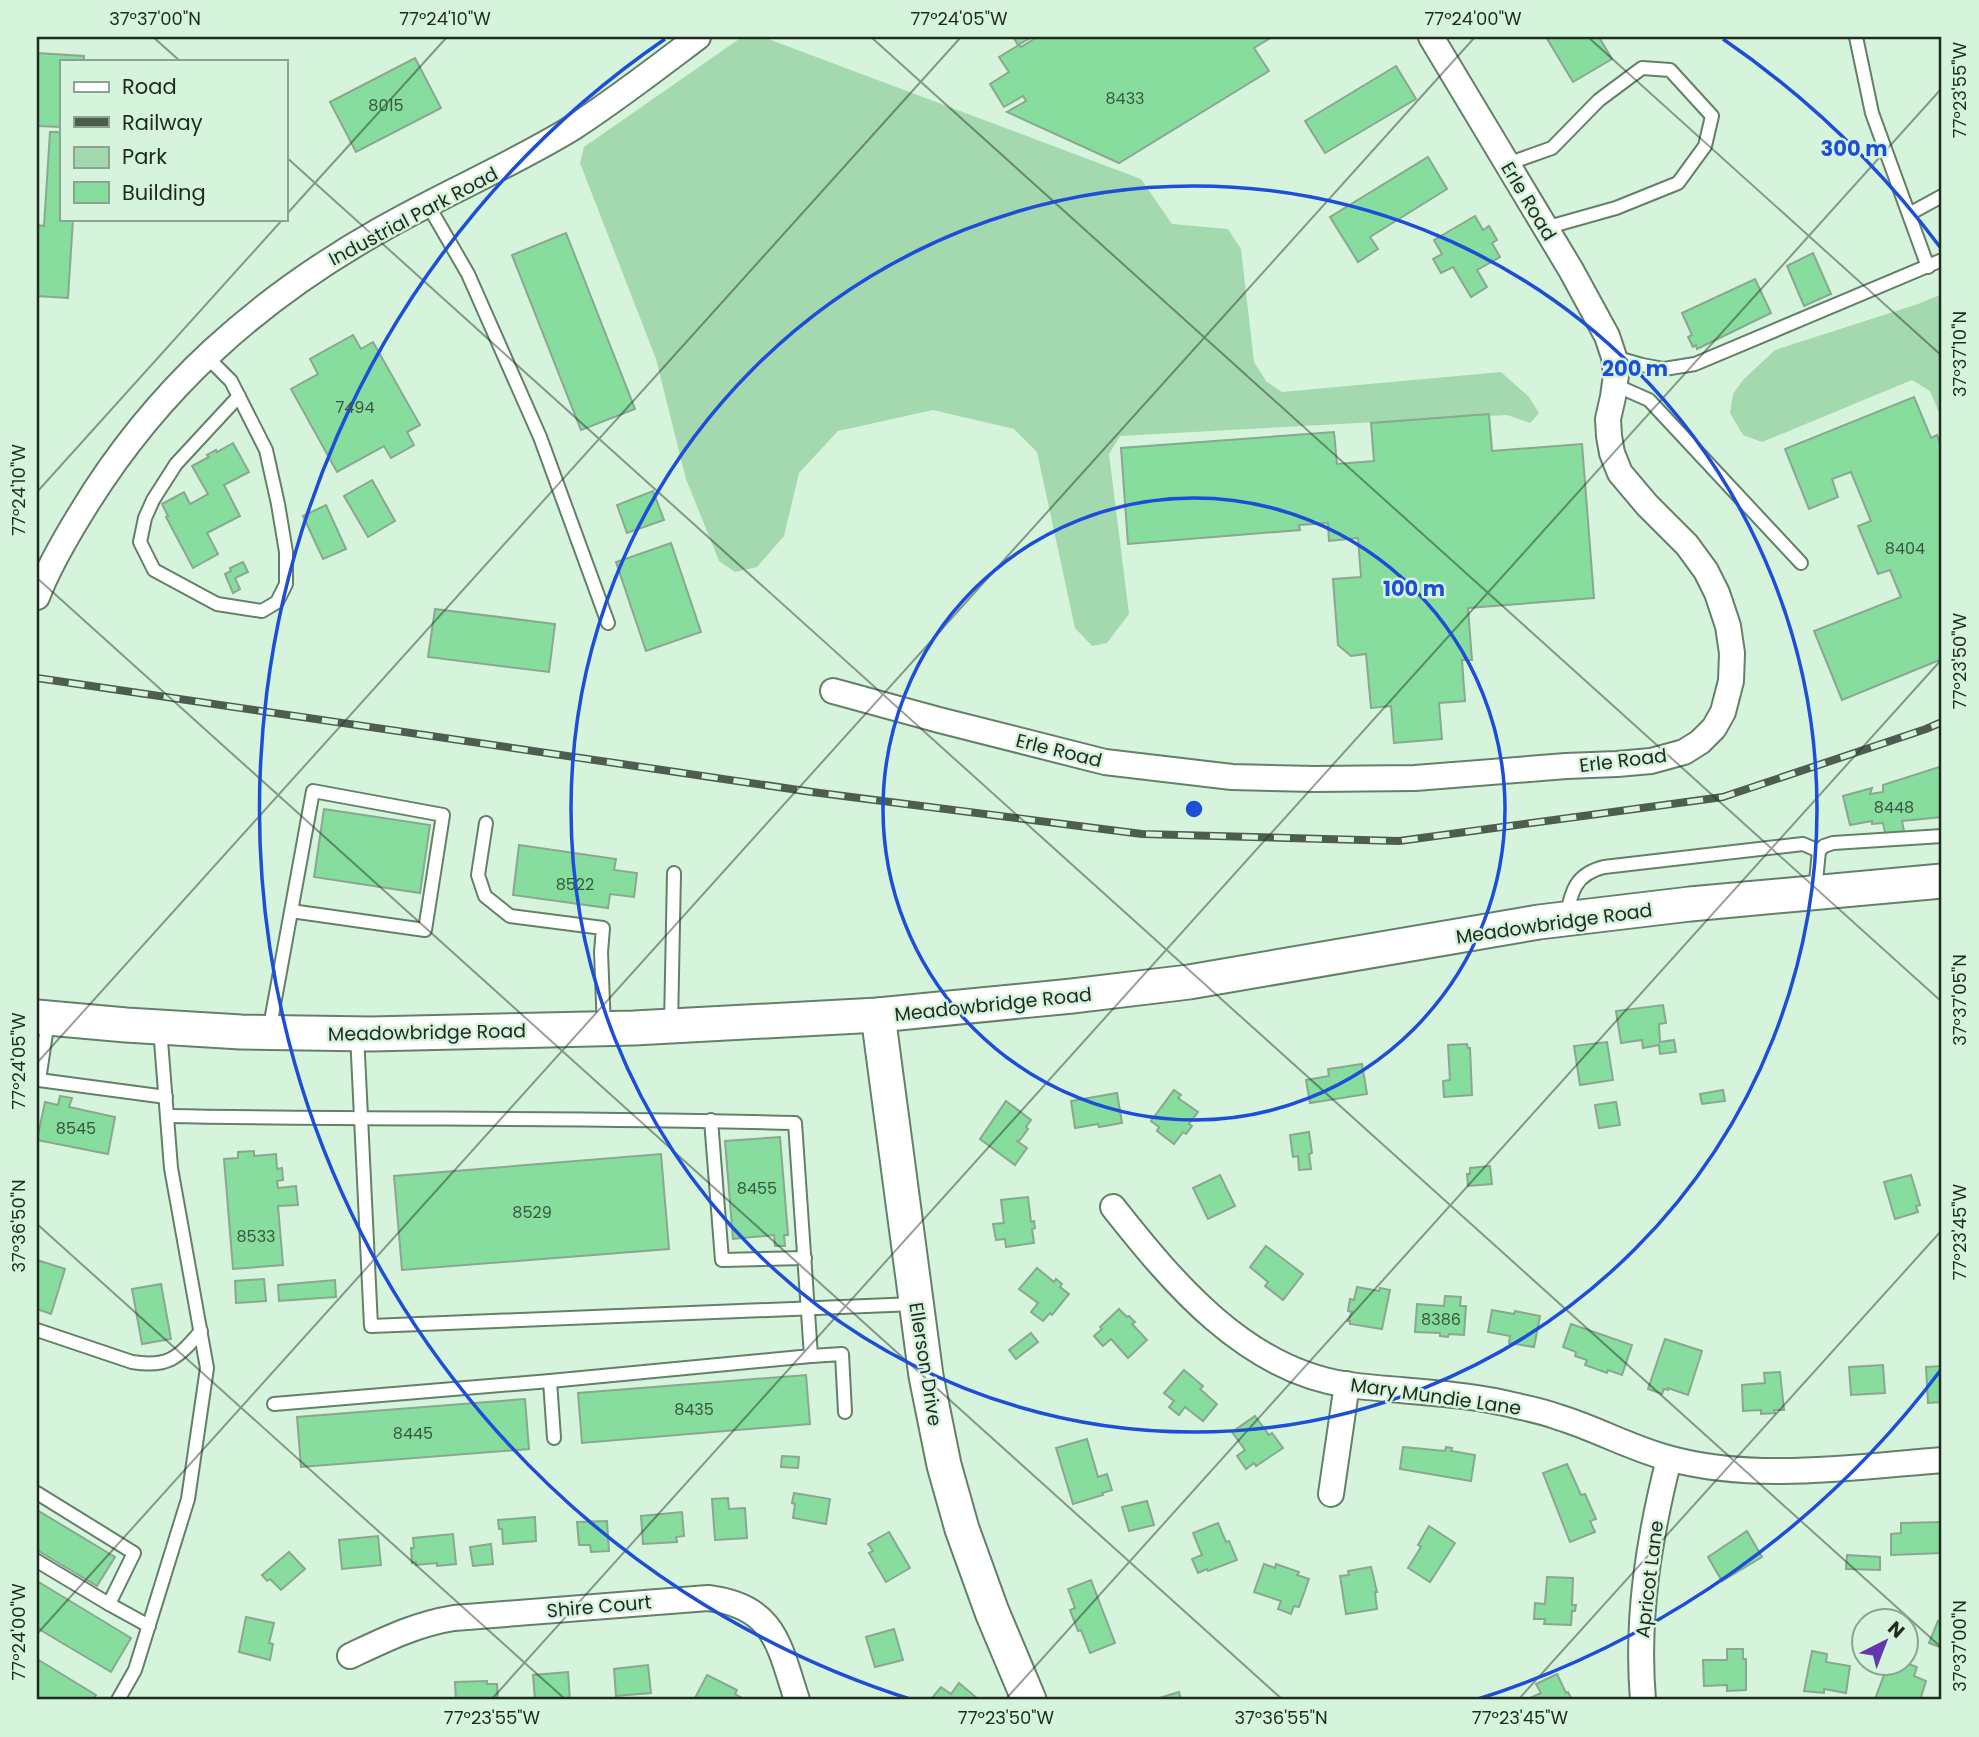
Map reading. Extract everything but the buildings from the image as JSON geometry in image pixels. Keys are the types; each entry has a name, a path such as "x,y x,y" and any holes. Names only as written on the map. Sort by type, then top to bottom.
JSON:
{"main road":[{"name":"Meadowbridge Road","path":"42,1018 160,1027 357,1034 671,1027 878,1015 1189,982 1566,919 1690,904 1942,881"},
{"name":"Ellerson Drive","path":"878,1015 926,1376 944,1465 962,1529 1029,1700"}],"street":[{"name":"Industrial Park Road","path":"37,597 66,537 126,446 173,389 234,330 316,269 383,228 515,161 574,126 631,88 698,37"},
{"name":"Erle Road","path":"833,691 1105,762 1232,777 1415,778 1651,761 1684,751 1700,742 1714,728 1723,712 1731,681 1732,653 1728,626 1717,593 1706,571 1687,545 1620,473 1609,436 1608,419 1615,385 1614,357 1607,336 1432,37"},
{"name":"Mary Mundie Lane","path":"1113,1207 1178,1284 1227,1329 1256,1350 1288,1367 1322,1379 1515,1405 1559,1417 1669,1459 1707,1467 1748,1471 1839,1468 1942,1460"},
{"path":"1331,1494 1347,1384"},
{"name":"Apricot Lane","path":"1643,1700 1640,1624 1645,1575 1669,1459"},
{"name":"Shire Court","path":"350,1656 398,1633 454,1618 708,1598 729,1600 748,1608 772,1632 797,1700"}],"lane":[{"path":"1856,37 1872,113 1928,267"},
{"path":"1507,164 1552,148 1599,100 1642,68 1670,70 1712,116 1705,146 1678,183 1616,208 1545,228"},
{"path":"1909,214 1942,196"},
{"path":"428,205 468,274 540,437 607,622"},
{"path":"1614,357 1664,369 1695,364 1942,260"},
{"path":"206,356 231,381 239,396 265,450 286,552 286,584 277,602 261,611 216,604 154,570 140,542 149,509 176,464 239,396"},
{"path":"1615,385 1649,400 1801,564"},
{"path":"269,1032 291,911 313,791 443,815 425,930 291,911"},
{"path":"485,823 478,875 485,896 510,916 603,928 601,952 604,1029"},
{"path":"1815,892 1819,851 1824,846 1833,843 1942,836"},
{"path":"1566,919 1571,894 1578,881 1590,870 1803,844 1819,851"},
{"path":"671,1027 674,873"},
{"path":"42,1018 38,1079 166,1097"},
{"path":"118,1700 135,1670 188,1500 207,1368 171,1168 160,1027"},
{"path":"357,1034 371,1326 916,1304"},
{"path":"167,1116 795,1123 811,1356"},
{"path":"711,1120 722,1260 804,1258"},
{"path":"37,1330 132,1362 148,1364 160,1364 176,1357 201,1331"},
{"path":"274,1404 842,1354 845,1412"},
{"path":"550,1381 554,1438"},
{"path":"37,1493 134,1553 108,1604"},
{"path":"37,1561 149,1626"}],"green space":[{"path":"742,37 763,37 1141,179 1172,224 1228,229 1241,249 1254,362 1266,381 1282,392 1501,372 1529,397 1539,413 1530,423 1507,415 1120,436 1109,454 1129,614 1107,643 1092,646 1075,628 1037,452 1014,429 933,410 838,431 799,473 784,536 757,567 735,572 719,561 686,479 656,359 580,163 584,147"},
{"path":"1942,294 1942,420 1930,391 1912,380 1762,442 1743,435 1730,413 1733,394 1743,380 1775,350"}],"railway":[{"path":"37,678 812,792 1142,834 1399,841 1723,797 1942,722"}]}
